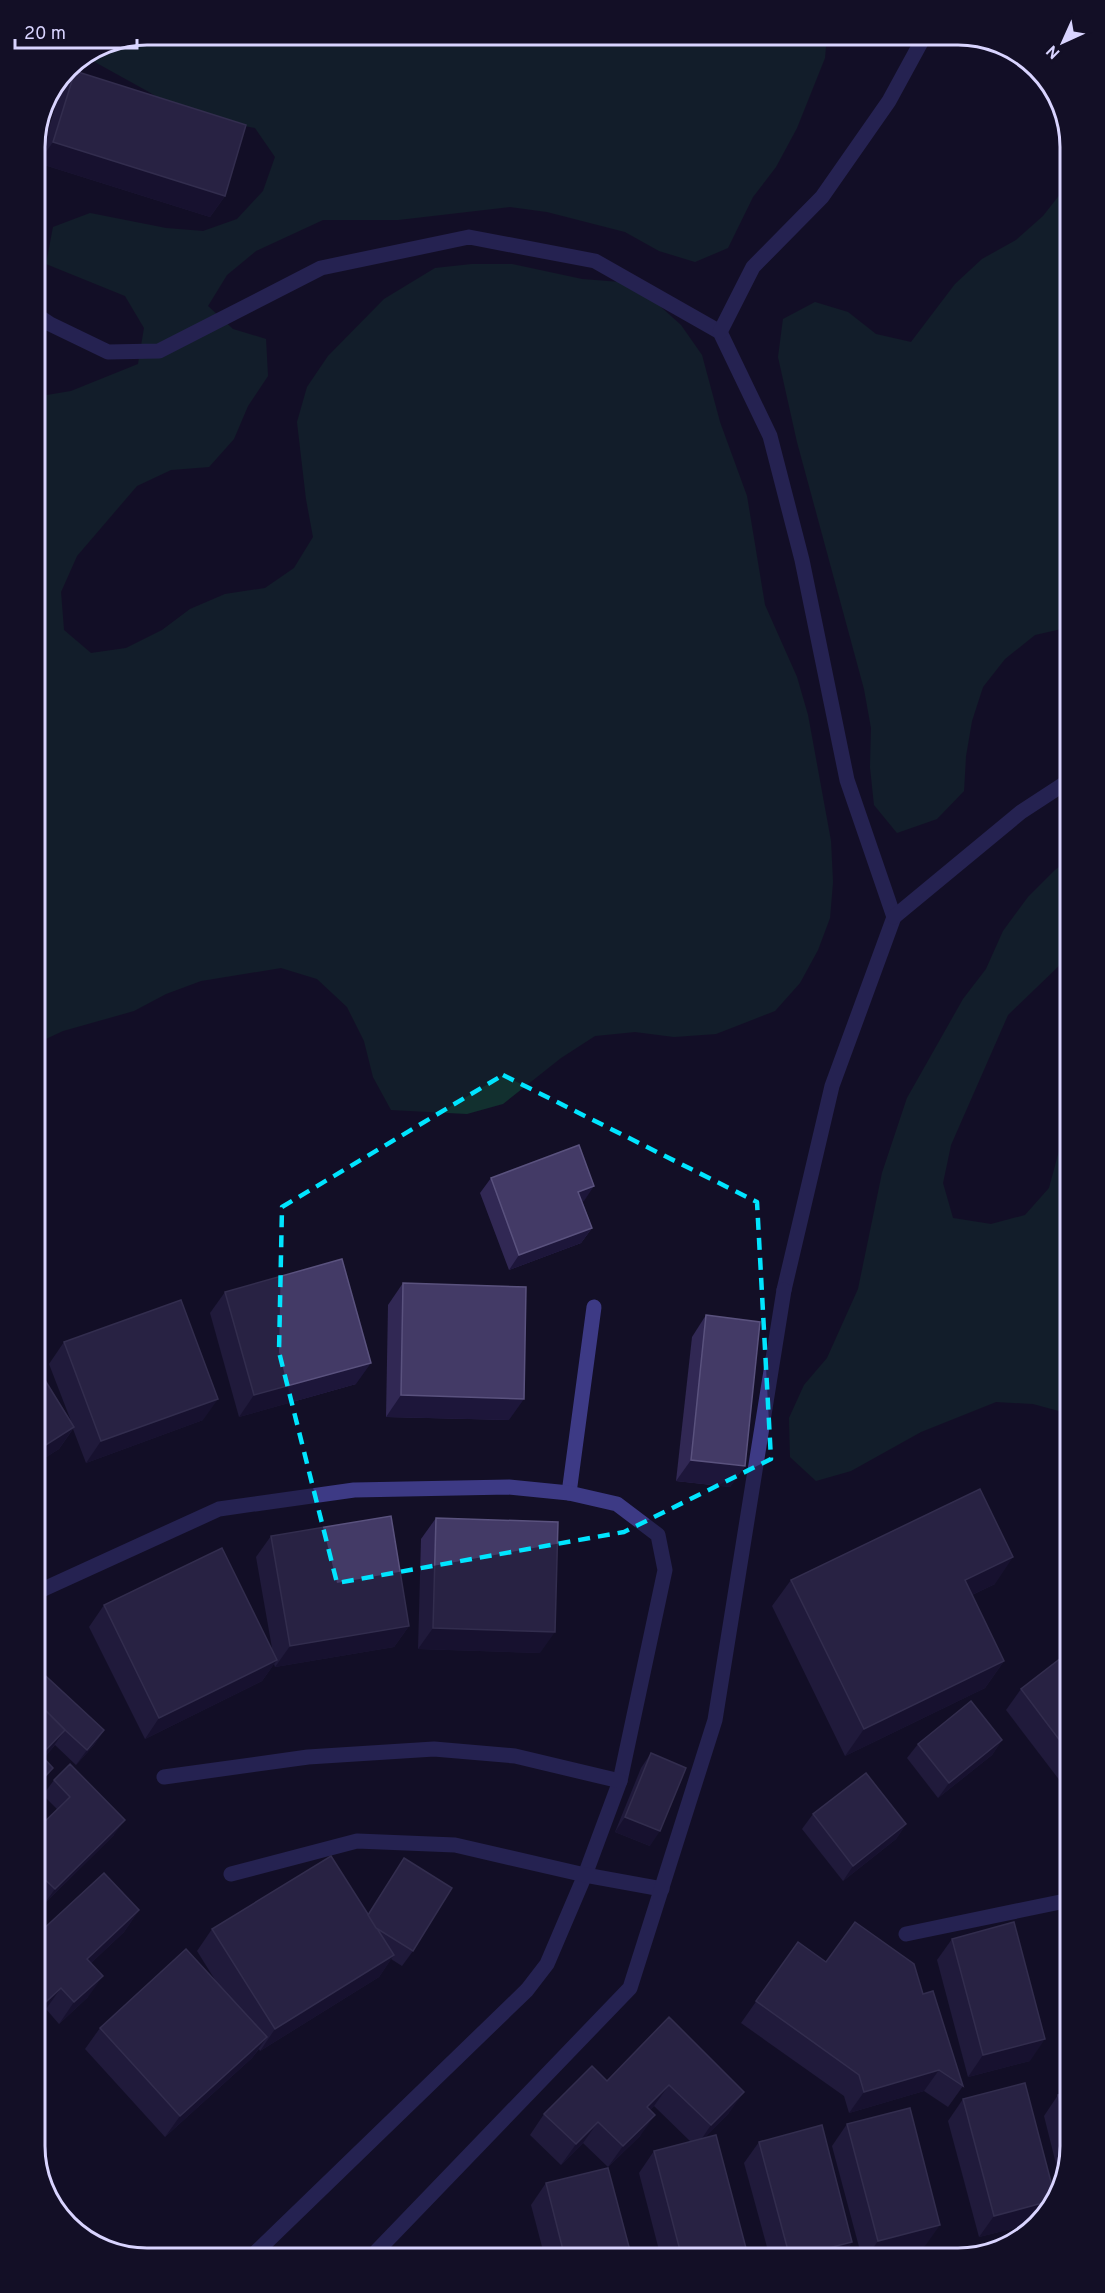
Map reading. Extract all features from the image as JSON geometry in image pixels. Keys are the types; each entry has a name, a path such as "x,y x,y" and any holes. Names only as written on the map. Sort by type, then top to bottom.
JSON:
{"street":[{"path":"720,332 753,267 822,197 889,100 919,45"},
{"path":"45,321 108,352 159,351 321,268 469,237 595,261 720,332 770,436 802,560 847,780 894,917"},
{"path":"380,2248 630,1988 663,1890 715,1720 784,1290 832,1086 894,917 1021,812 1060,787"},
{"path":"569,1493 594,1307"},
{"path":"45,1588 219,1509 354,1490 509,1487 569,1493 617,1504 658,1535 665,1570 620,1781 585,1875 547,1964 527,1990 260,2248"},
{"path":"164,1778 308,1757 434,1749 515,1756 620,1781"},
{"path":"231,1875 357,1841 455,1845 585,1875 663,1890"},
{"path":"906,1934 1060,1902"}],"highlighted area":[{"path":"503,1075 757,1202 771,1459 624,1532 337,1583 279,1352 282,1207"}],"green space":[{"path":"146,45 826,45 825,58 797,128 776,167 753,197 728,248 695,262 659,251 625,232 547,212 510,207 398,220 323,220 256,251 227,275 208,306 233,329 266,339 268,376 248,406 234,439 209,467 171,470 137,486 77,556 61,592 64,630 91,653 126,648 162,630 190,609 225,594 265,588 294,568 313,537 297,422 307,387 328,356 384,299 435,268 472,264 512,264 582,279 620,282 652,299 681,325 702,355 720,422 747,496 765,605 797,677 808,715 831,841 833,882 830,918 818,950 800,983 775,1011 716,1034 674,1037 635,1032 595,1036 561,1058 503,1104 467,1114 391,1110 373,1077 364,1041 347,1007 317,979 281,968 201,981 166,994 134,1011 63,1031 45,1039 45,395 71,391 138,364 144,328 125,296 46,264 53,227 90,213 166,228 203,231 237,219 263,191 275,157 255,128 184,114 93,61 127,47"},
{"path":"1060,194 1060,629 1035,635 1005,659 983,687 972,721 966,756 964,791 937,819 897,833 874,805 870,767 871,728 864,689 797,442 778,357 783,319 815,302 848,312 876,334 911,342 955,284 982,259 1016,240 1043,216"},
{"path":"1060,866 1060,965 1008,1015 951,1145 943,1183 953,1218 991,1224 1025,1215 1049,1188 1060,1147 1060,1411 1033,1404 996,1402 921,1432 851,1471 816,1481 790,1457 789,1418 804,1385 827,1358 858,1289 882,1173 907,1098 963,999 986,969 1003,931 1028,897"}],"building":[{"path":"78,72 246,125 225,196 53,142 73,77"},
{"path":"579,1145 594,1186 578,1192 592,1228 519,1255 491,1178"},
{"path":"342,1259 371,1363 254,1395 225,1292"},
{"path":"403,1283 526,1287 524,1399 401,1395"},
{"path":"181,1300 218,1399 101,1441 64,1342"},
{"path":"706,1315 760,1322 745,1466 691,1460"},
{"path":"45,1380 74,1427 45,1446"},
{"path":"980,1489 1013,1557 965,1580 1004,1661 864,1729 791,1580"},
{"path":"391,1516 409,1626 290,1646 271,1536"},
{"path":"436,1518 558,1522 555,1632 433,1628"},
{"path":"222,1548 277,1660 159,1718 104,1605"},
{"path":"1060,1659 1060,1741 1021,1689"},
{"path":"45,1675 104,1730 87,1750 45,1710"},
{"path":"971,1701 1002,1740 949,1783 918,1744"},
{"path":"45,1710 65,1730 45,1751"},
{"path":"651,1753 686,1768 660,1831 625,1817"},
{"path":"45,1759 53,1768 45,1776"},
{"path":"70,1764 125,1820 55,1889 45,1880 45,1821 70,1797 54,1780"},
{"path":"866,1773 906,1824 853,1866 813,1814"},
{"path":"331,1856 394,1955 275,2029 212,1929"},
{"path":"404,1858 452,1888 413,1951 376,1928 368,1915"},
{"path":"104,1873 139,1910 87,1959 103,1976 74,2002 61,1988 45,2003 45,1927"},
{"path":"855,1922 914,1964 923,1994 933,1991 963,2086 939,2070 864,2092 859,2075 756,2001 798,1942 826,1962"},
{"path":"1014,1922 1045,2039 983,2055 952,1939"},
{"path":"186,1949 267,2037 180,2116 100,2028"},
{"path":"669,2017 744,2092 711,2125 669,2085 647,2107 655,2115 623,2146 598,2122 576,2144 544,2114 592,2066 607,2081"},
{"path":"1025,2083 1052,2186 1043,2203 994,2216 963,2099"},
{"path":"910,2108 940,2225 878,2241 847,2124"},
{"path":"822,2125 852,2242 829,2248 787,2248 759,2142"},
{"path":"716,2135 746,2248 679,2248 654,2151"},
{"path":"608,2168 629,2248 562,2248 546,2183"}]}
